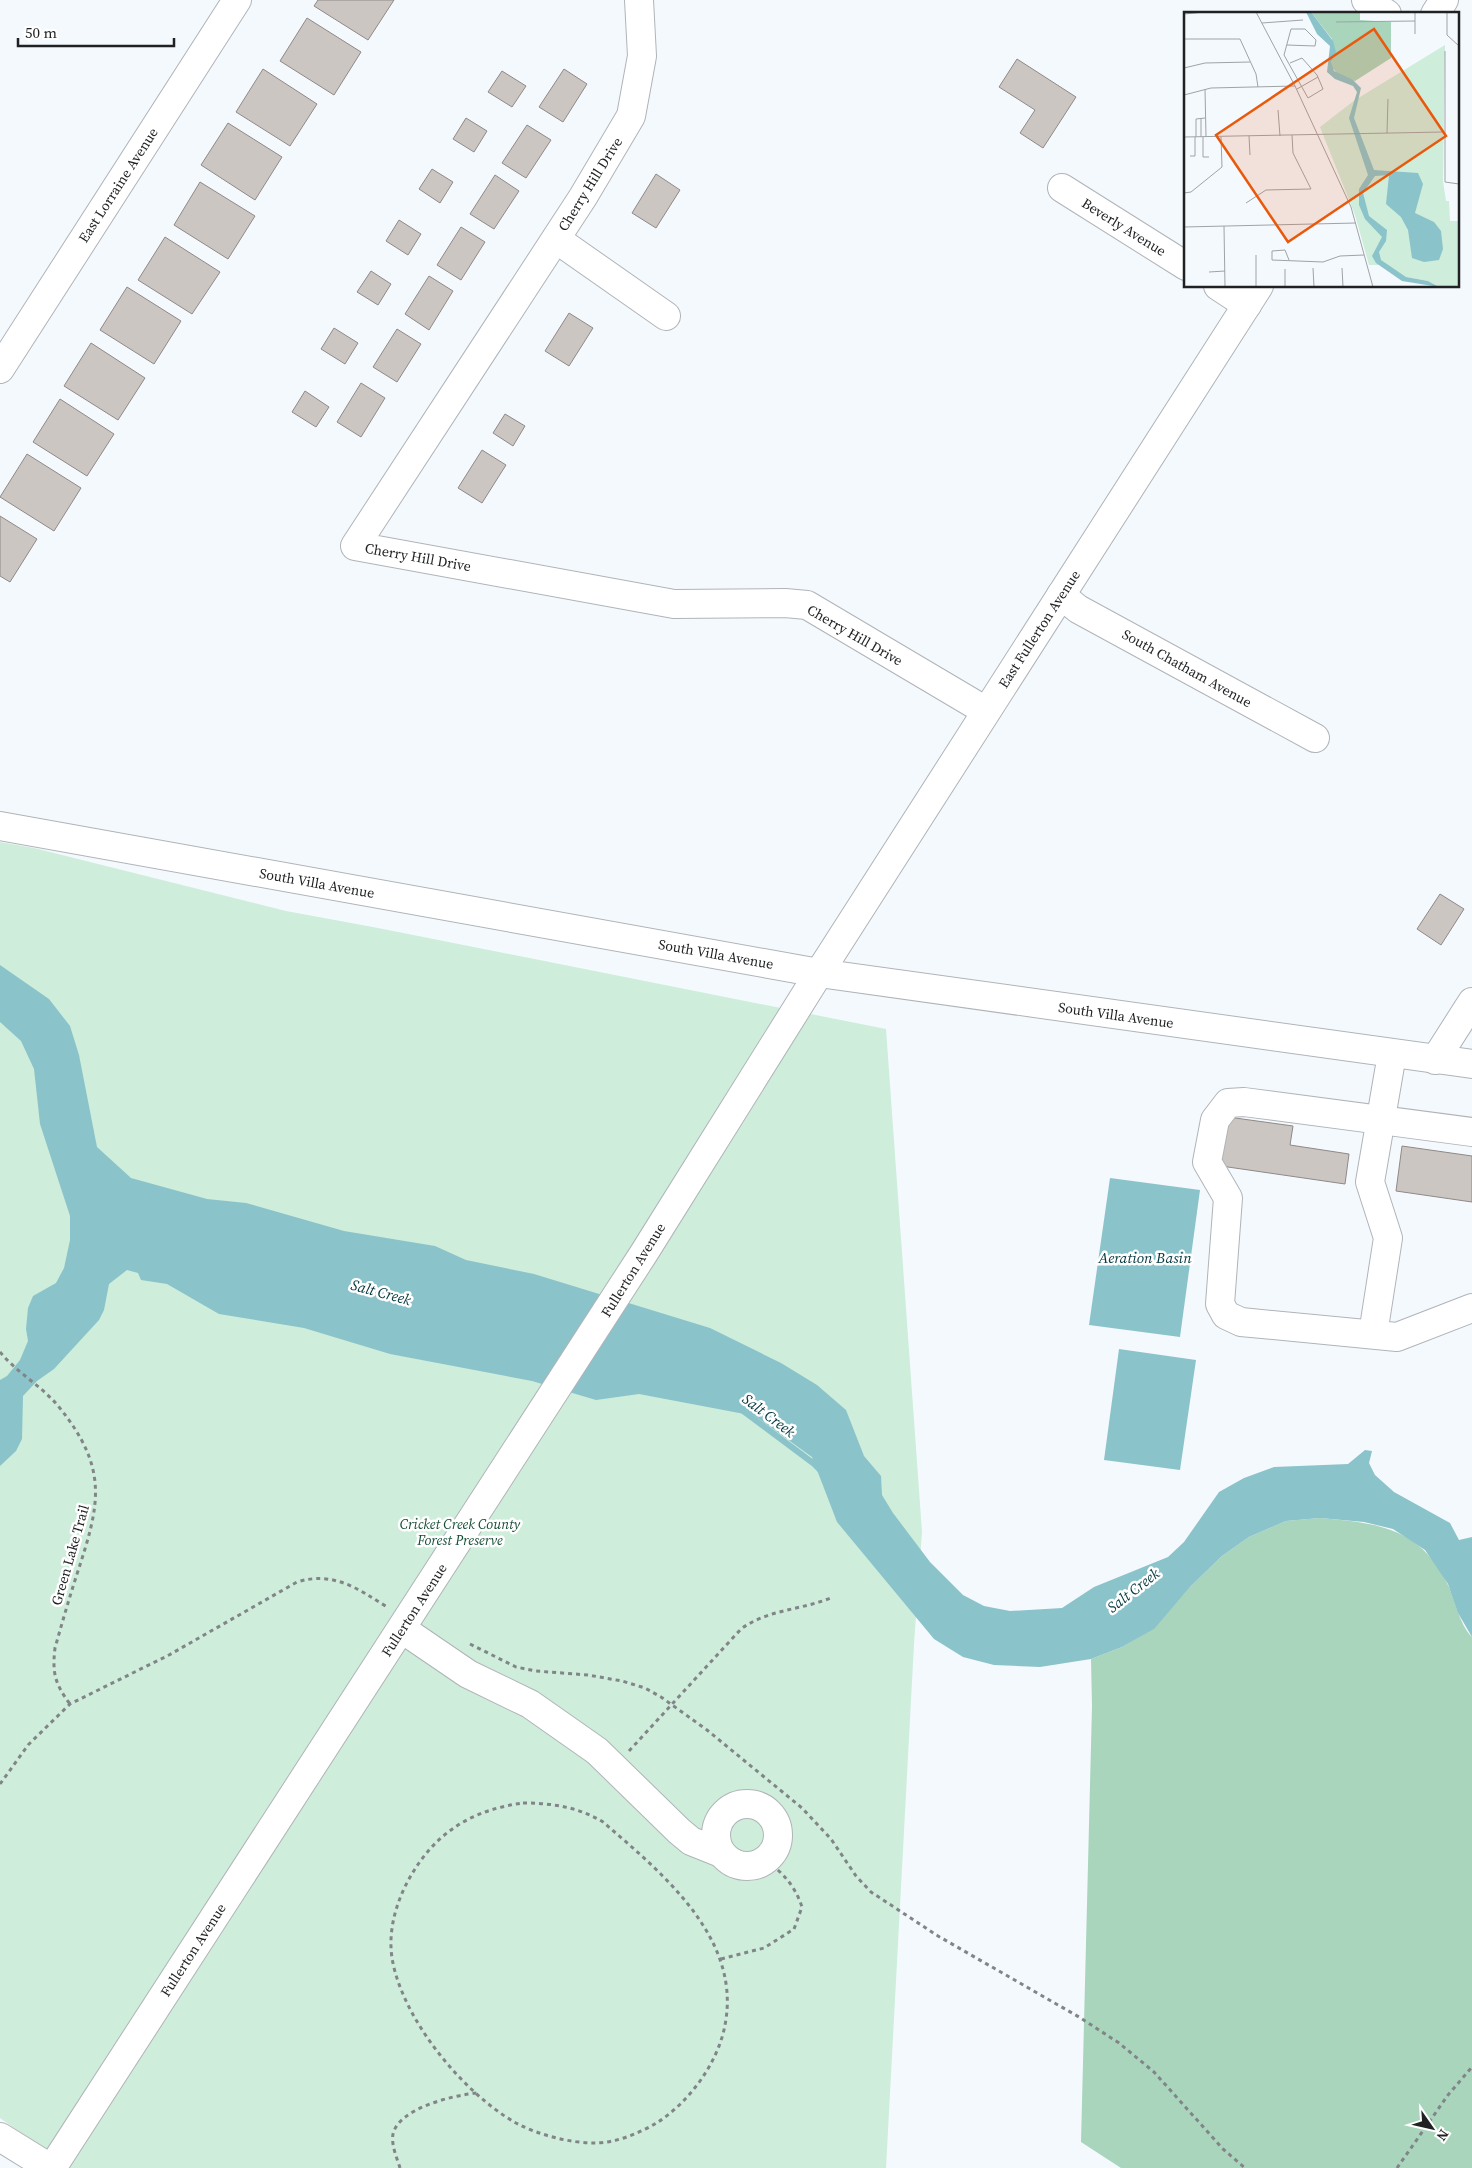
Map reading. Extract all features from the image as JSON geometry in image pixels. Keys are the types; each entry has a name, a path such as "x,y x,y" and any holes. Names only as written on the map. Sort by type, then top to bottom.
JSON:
{"street":[{"name":"East Lorraine Avenue","path":"0,370 237,0"},
{"name":"Cherry Hill Drive","path":"639,0 642,56 631,116 556,239 355,546 674,604 786,603 808,605 986,712"},
{"path":"1366,0 1384,12"},
{"path":"1436,12 1444,0"},
{"name":"Beverly Avenue","path":"1062,188 1184,265"},
{"path":"556,239 666,316"},
{"path":"1225,288 1253,296"},
{"name":"East Fullerton Avenue","path":"819,973 1253,296"},
{"name":"South Chatham Avenue","path":"1061,595 1078,609 1315,738"},
{"name":"South Villa Avenue","path":"0,826 819,973 1472,1064"},
{"name":"Fullerton Avenue","path":"51,2168 644,1253 819,973"},
{"path":"1435,1060 1472,1002"},
{"path":"1373,1334 1388,1238 1370,1182 1392,1054"},
{"path":"1472,1132 1244,1102 1228,1103 1215,1120 1207,1162 1228,1198 1220,1304 1226,1315 1241,1322 1398,1337 1472,1308"},
{"path":"402,1628 468,1674 530,1704 597,1751 615,1766 691,1841 721,1853"},
{"path":"741,1804 751,1804 765,1810 776,1822 778,1843 766,1860 758,1865 748,1867 728,1861 721,1853 717,1844 718,1824 731,1808 741,1804"},
{"path":"0,2136 51,2168"}],"path":[{"name":"Green Lake Trail","path":"0,1352 59,1407 88,1452 94,1471 96,1510 92,1529 54,1648 53,1666 56,1680 59,1690 70,1704"},
{"path":"615,1766 741,1629 766,1615 819,1603 833,1596"},
{"path":"523,1803 543,1803 571,1808 593,1815 618,1834 684,1900 707,1932 721,1959 727,1990 727,2014 723,2035 716,2053 694,2088 663,2118 644,2130 596,2143 556,2138 519,2124 504,2116 477,2093 434,2048 410,2009 392,1958 391,1933 394,1915 410,1877 426,1853 440,1838 460,1823 483,1811 523,1803"},
{"path":"721,1959 764,1948 794,1929 802,1907 796,1891 782,1872 766,1860"},
{"path":"1397,2168 1448,2095 1472,2067"},
{"path":"400,2168 393,2143 394,2134 405,2117 413,2111 442,2100 464,2094 477,2093"}],"green space":[{"name":"Cricket Creek County Forest Preserve","path":"0,842 34,848 286,911 886,1029 922,1532 914,1644 886,2168 70,2168 0,2118"},
{"path":"1320,1518 1360,1522 1378,1526 1410,1540 1424,1551 1437,1566 1448,1585 1464,1626 1472,1637 1472,2168 1121,2168 1081,2142 1092,1706 1091,1659 1122,1647 1153,1629 1191,1586 1222,1556 1249,1537 1286,1521"}],"water":[{"path":"0,965 49,999 70,1026 79,1055 97,1147 131,1178 207,1199 246,1203 344,1231 435,1246 466,1260 534,1274 710,1328 781,1363 817,1385 846,1410 864,1456 881,1476 882,1495 893,1513 930,1562 963,1595 984,1606 1010,1611 1062,1608 1094,1587 1168,1557 1184,1542 1219,1492 1244,1478 1274,1467 1348,1464 1365,1450 1372,1451 1369,1463 1375,1475 1394,1492 1450,1523 1459,1540 1472,1537 1472,1637 1458,1613 1448,1584 1425,1550 1393,1529 1364,1522 1320,1518 1286,1521 1249,1537 1222,1556 1191,1586 1154,1629 1122,1647 1091,1659 1040,1667 994,1665 963,1657 934,1639 837,1522 812,1457 755,1416 639,1394 596,1400 532,1381 390,1354 304,1328 219,1314 167,1284 141,1280 138,1273 127,1270 109,1284 104,1310 99,1320 54,1369 37,1381 23,1396 22,1439 16,1451 0,1466 0,1380 7,1376 20,1360 28,1341 26,1329 28,1308 33,1296 56,1283 64,1268 70,1240 70,1216 40,1124 34,1069 21,1041 0,1022"},
{"name":"Aeration Basin","path":"1110,1178 1200,1190 1180,1337 1089,1325"},
{"path":"1119,1349 1196,1360 1180,1470 1104,1460"}],"building":[{"path":"318,0 394,0 368,40 314,6"},
{"path":"307,18 361,52 334,95 280,61"},
{"path":"1017,59 1076,97 1043,148 1020,133 1035,110 999,87"},
{"path":"263,69 317,104 290,146 236,112"},
{"path":"564,69 587,84 563,122 539,107"},
{"path":"502,71 526,86 512,107 488,92"},
{"path":"466,118 487,131 474,152 453,139"},
{"path":"228,123 282,157 255,200 201,165"},
{"path":"527,125 551,140 526,178 502,163"},
{"path":"432,169 453,182 440,203 419,189"},
{"path":"656,174 680,190 656,228 632,213"},
{"path":"495,175 519,191 494,229 470,214"},
{"path":"200,182 255,216 228,259 174,225"},
{"path":"399,220 421,234 408,255 386,241"},
{"path":"461,227 485,242 461,280 437,265"},
{"path":"165,237 220,272 192,314 138,280"},
{"path":"371,271 391,284 378,305 357,292"},
{"path":"429,276 453,291 429,330 405,314"},
{"path":"127,287 181,321 154,364 100,330"},
{"path":"569,313 593,328 569,366 545,351"},
{"path":"334,328 358,343 345,364 321,349"},
{"path":"397,329 421,344 397,382 373,367"},
{"path":"91,343 145,378 118,420 64,386"},
{"path":"361,383 385,398 361,437 337,422"},
{"path":"305,391 329,407 316,427 292,412"},
{"path":"60,399 114,434 87,476 33,442"},
{"path":"505,414 525,426 513,446 493,433"},
{"path":"482,450 506,465 482,503 458,488"},
{"path":"27,454 81,488 54,531 0,497"},
{"path":"0,516 37,539 10,582 0,576"},
{"path":"1440,894 1464,909 1441,945 1417,929"},
{"path":"1228,1117 1293,1126 1290,1145 1349,1154 1345,1184 1221,1166"},
{"path":"1402,1146 1472,1156 1472,1202 1396,1191"}],"waterway":[{"name":"Salt Creek","path":"742,1410 821,1471"}]}
